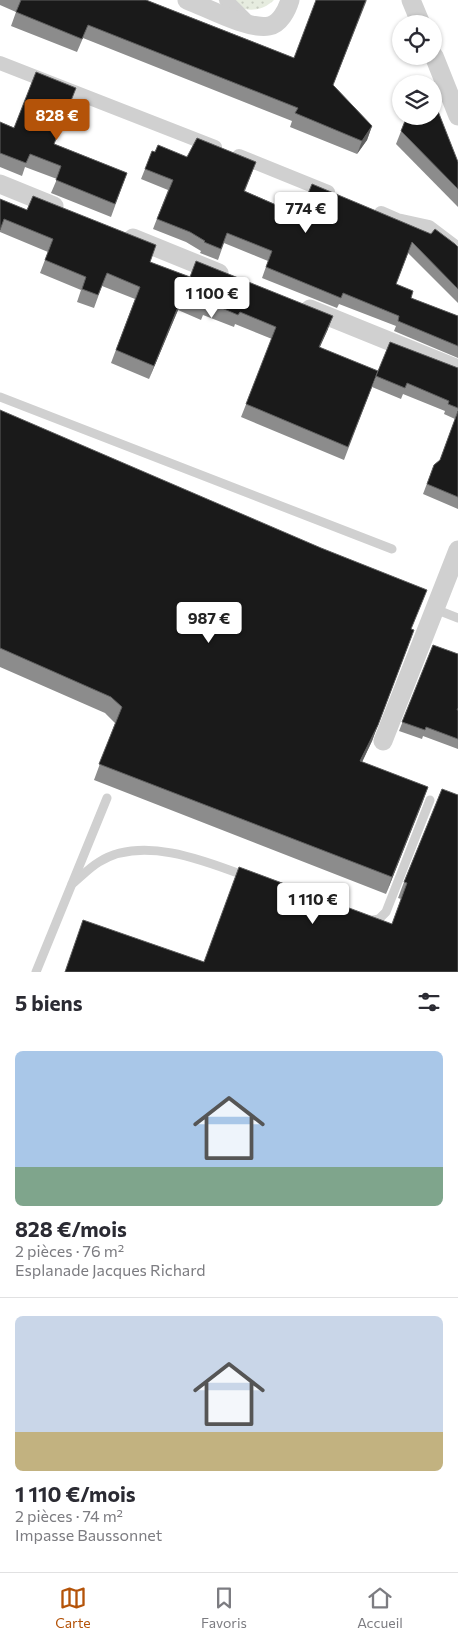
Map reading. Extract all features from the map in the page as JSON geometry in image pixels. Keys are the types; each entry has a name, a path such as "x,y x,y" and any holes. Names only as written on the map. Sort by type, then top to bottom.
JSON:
{"street":[{"path":"187,0 253,26 270,26 285,14 290,0"},
{"path":"226,0 253,26"},
{"path":"411,0 417,15"},
{"path":"0,63 344,198"},
{"path":"438,65 458,116"},
{"path":"0,184 74,214"},
{"path":"370,209 398,220 429,227 458,249"},
{"path":"120,232 239,280"},
{"path":"294,303 458,369"},
{"path":"382,741 458,550"}],"lane":[{"path":"0,397 392,549"},
{"path":"435,609 458,618"},
{"path":"36,972 107,798"},
{"path":"357,918 366,922 379,919 386,912 430,800"},
{"path":"72,884 100,861 129,852 177,854 204,860 258,881"}],"shaded area":[{"path":"218,0 274,0 254,10 240,8"}],"building":[{"path":"21,0 146,0 294,58 316,0 366,0 333,85 372,126 362,141 295,113 298,108 88,25 82,39 16,12"},
{"path":"36,72 76,88 54,144 127,173 115,204 56,180 61,166 30,154 26,163 0,153 0,122 14,128"},
{"path":"442,121 458,162 458,189 401,131 403,125 442,125"},
{"path":"197,138 256,162 244,191 299,215 312,184 431,234 435,229 455,244 458,247 458,289 412,242 396,284 413,291 411,298 458,316 458,346 398,321 399,316 343,293 341,298 266,267 272,251 227,233 221,249 204,242 190,232 157,219 173,180 145,169 152,151 155,152 158,145 187,157"},
{"path":"33,196 156,245 150,262 190,277 196,261 333,316 319,347 378,371 348,447 246,404 276,327 240,312 238,315 208,302 206,307 182,297 154,366 116,350 140,287 107,273 98,295 82,289 86,277 45,260 53,239 4,219 0,230 0,199 27,210"},
{"path":"390,342 458,368 458,408 448,404 449,401 407,383 405,388 376,376"},
{"path":"0,410 321,548 427,590 411,629 414,630 378,725 360,761 428,787 392,877 99,764 122,707 111,697 0,648"},
{"path":"458,411 458,497 427,484 434,465 440,460"},
{"path":"433,645 458,654 458,739 426,727 425,730 402,722"},
{"path":"442,789 458,795 458,972 65,972 83,920 204,962 239,867 392,924 407,883 404,882"}]}
